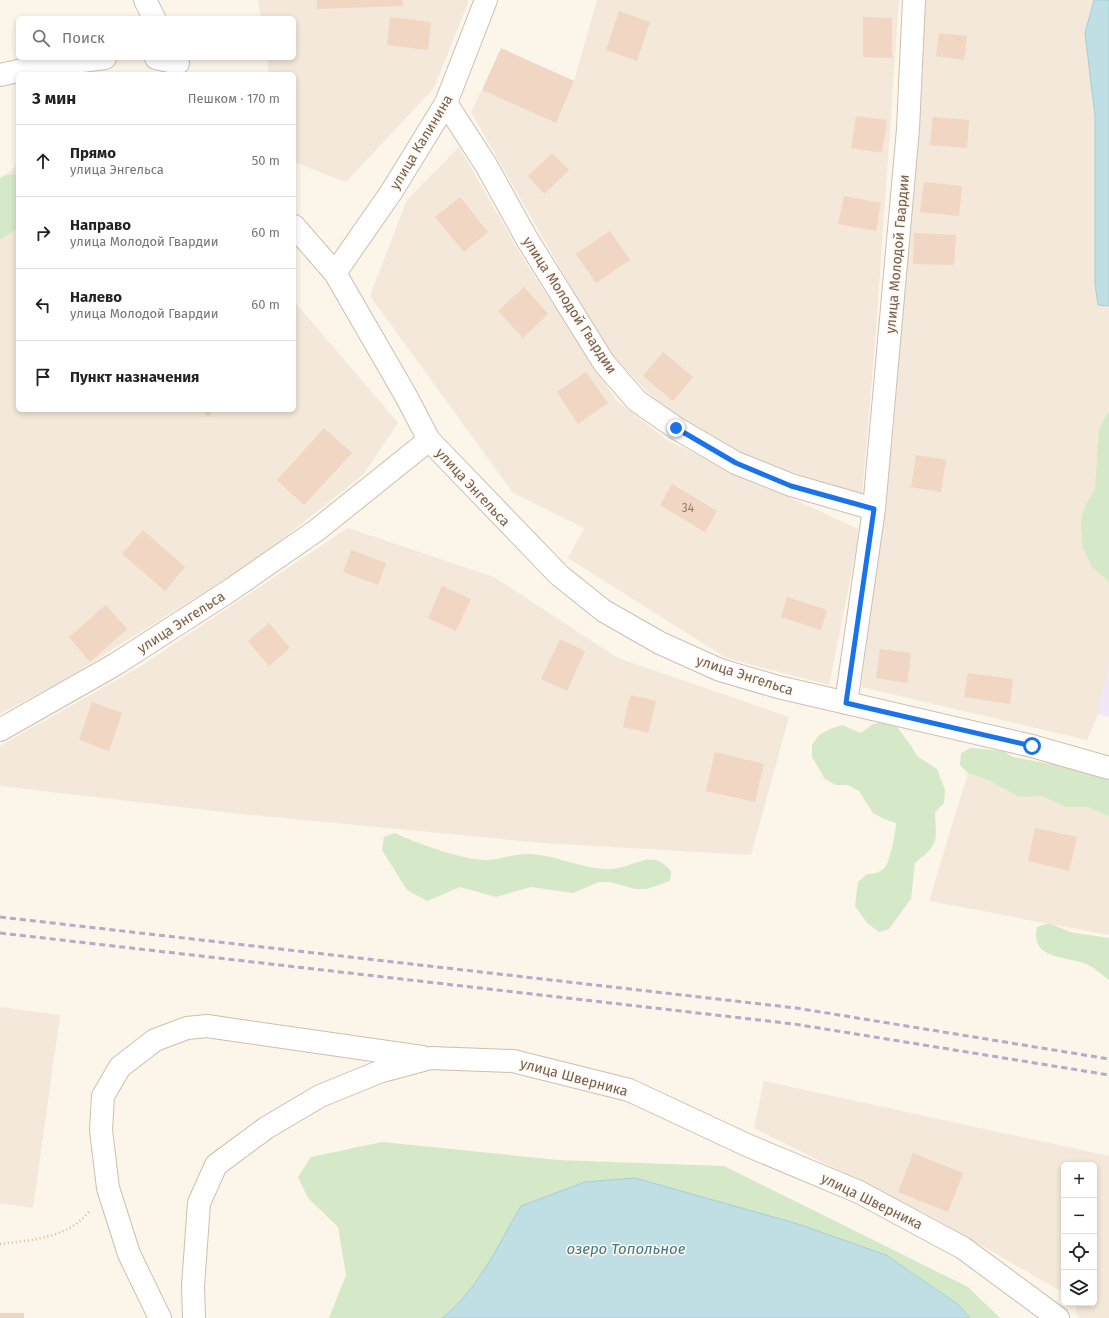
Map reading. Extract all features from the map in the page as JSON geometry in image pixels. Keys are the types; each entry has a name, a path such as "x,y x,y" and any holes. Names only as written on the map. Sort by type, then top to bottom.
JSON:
{"street":[{"path":"145,0 153,16"},
{"name":"улица Калинина","path":"335,273 392,191 446,103 486,0"},
{"name":"улица Молодой Гвардии","path":"846,703 874,509 908,129 914,0"},
{"path":"0,75 36,67 90,60"},
{"path":"163,60 180,65"},
{"name":"улица Молодой Гвардии","path":"446,103 486,165 527,239 604,363 637,401 676,428 736,463 791,486 874,509"},
{"name":"улица Энгельса","path":"296,228 335,273 406,396 429,440 559,575 604,610 660,643 720,670 778,688 1032,746 1109,768"},
{"name":"улица Энгельса","path":"0,730 116,664 229,591 317,530 429,440"},
{"path":"160,1318 129,1254 108,1188 101,1130 103,1096 120,1067 155,1040 187,1028 208,1026 431,1058"},
{"name":"улица Шверника","path":"194,1318 193,1286 199,1203 216,1165 266,1128 320,1096 379,1072 431,1058 513,1061 629,1090 749,1146 859,1192 963,1248 1058,1318"}],"path":[{"path":"0,1244 40,1238 64,1231 84,1219 108,1188"}],"shaded area":[{"path":"258,0 469,0 434,88 346,182 296,163 296,72 269,72 267,60 296,60 296,16 261,16"},
{"path":"597,0 899,0 876,330 862,495 729,451 653,398 606,348 471,112 482,90 556,122 574,81"},
{"path":"926,0 1109,0 1109,666 1098,714 1087,740 861,687 893,436"},
{"path":"459,147 524,260 616,400 668,441 860,530 829,685 726,658 568,558 584,528 513,493 370,296 407,200"},
{"path":"16,166 16,174 5,175"},
{"path":"16,229 16,412 296,412 296,303 398,423 363,475 254,561 57,684 0,714 0,240"},
{"path":"348,528 494,577 618,658 789,717 751,855 543,843 241,814 0,786 0,746 141,666"},
{"path":"1109,667 1109,717 1098,714"},
{"path":"968,773 990,781 1019,797 1042,796 1065,807 1088,807 1109,817 1109,935 929,901"},
{"path":"0,1007 60,1015 33,1208 0,1203"},
{"path":"764,1081 1109,1156 1109,1318 1080,1318 1075,1314 1076,1306 1097,1306 1097,1162 1061,1162 1061,1291 932,1217 754,1128"}],"green space":[{"path":"16,174 16,229 0,240 0,178 5,175"},
{"path":"1109,411 1109,582 1092,567 1083,548 1081,523 1084,508 1095,489 1099,430"},
{"path":"884,722 897,727 917,756 937,769 945,790 944,803 935,812 935,842 929,851 915,863 911,899 889,929 879,932 867,923 855,906 858,882 867,874 877,873 886,866 895,833 896,823 873,813 859,791 848,785 836,785 825,779 812,757 812,745 819,735 842,725 861,733 873,724"},
{"path":"971,748 1003,751 1013,757 1098,773 1109,779 1109,817 1088,807 1065,807 1042,796 1019,797 990,781 968,773 960,765 961,753"},
{"path":"395,833 441,851 479,860 488,860 519,854 530,854 551,857 592,868 613,869 651,859 664,864 671,871 670,881 647,889 635,889 610,882 599,882 573,893 531,887 496,897 460,887 427,901 407,890 382,850 384,837"},
{"path":"1049,923 1070,932 1109,938 1109,980 1089,965 1052,955 1044,951 1039,946 1036,938 1037,927"},
{"path":"382,1142 558,1160 724,1166 968,1287 1000,1318 970,1318 959,1305 886,1255 521,1206 496,1251 476,1281 466,1295 442,1318 329,1318 346,1275 338,1227 308,1198 298,1177 311,1157"}],"water":[{"path":"1094,0 1109,0 1109,306 1098,305 1095,284 1095,116 1085,33"},
{"name":"озеро Топольное","path":"635,1178 798,1224 886,1255 959,1305 970,1318 442,1318 466,1295 476,1281 496,1251 521,1206 585,1182"}],"building":[{"path":"317,0 402,0 403,6 317,9"},
{"path":"619,11 650,22 637,61 606,50"},
{"path":"390,17 431,22 428,50 387,45"},
{"path":"863,17 892,18 892,58 863,57"},
{"path":"939,33 967,36 964,60 936,56"},
{"path":"501,48 574,81 556,123 482,90"},
{"path":"856,116 887,120 882,153 851,148"},
{"path":"933,117 969,120 967,148 930,145"},
{"path":"552,153 569,170 544,194 528,176"},
{"path":"924,182 962,186 959,216 920,212"},
{"path":"844,196 881,203 876,231 838,224"},
{"path":"460,197 488,232 464,252 435,217"},
{"path":"610,231 630,260 596,283 576,254"},
{"path":"914,233 956,235 954,265 913,264"},
{"path":"524,287 548,314 523,338 498,311"},
{"path":"663,352 693,377 673,401 643,376"},
{"path":"586,372 608,403 578,424 557,392"},
{"path":"203,412 212,412 208,417"},
{"path":"324,428 352,453 304,505 277,480"},
{"path":"916,455 946,460 941,492 911,487"},
{"path":"672,484 717,511 705,532 660,505"},
{"path":"143,530 185,567 165,591 122,554"},
{"path":"351,550 386,563 378,585 343,572"},
{"path":"442,586 471,599 456,631 428,618"},
{"path":"787,597 827,610 821,630 781,617"},
{"path":"106,605 127,629 90,662 69,637"},
{"path":"269,623 290,648 269,666 248,641"},
{"path":"560,639 585,651 567,691 541,679"},
{"path":"880,649 911,653 907,683 876,678"},
{"path":"968,673 1013,679 1010,704 964,697"},
{"path":"630,695 656,701 648,733 623,727"},
{"path":"92,702 122,713 109,751 79,740"},
{"path":"715,752 764,764 755,802 706,791"},
{"path":"1035,828 1077,837 1069,871 1028,861"},
{"path":"913,1153 963,1173 948,1212 898,1192"},
{"path":"0,1313 24,1313 24,1318 0,1318"}],"railway":[{"path":"0,917 796,1008 1109,1059"},
{"path":"0,933 794,1024 1109,1075"}],"route":[{"path":"676,428 736,463 791,486 874,509 846,703 1032,746"}]}
